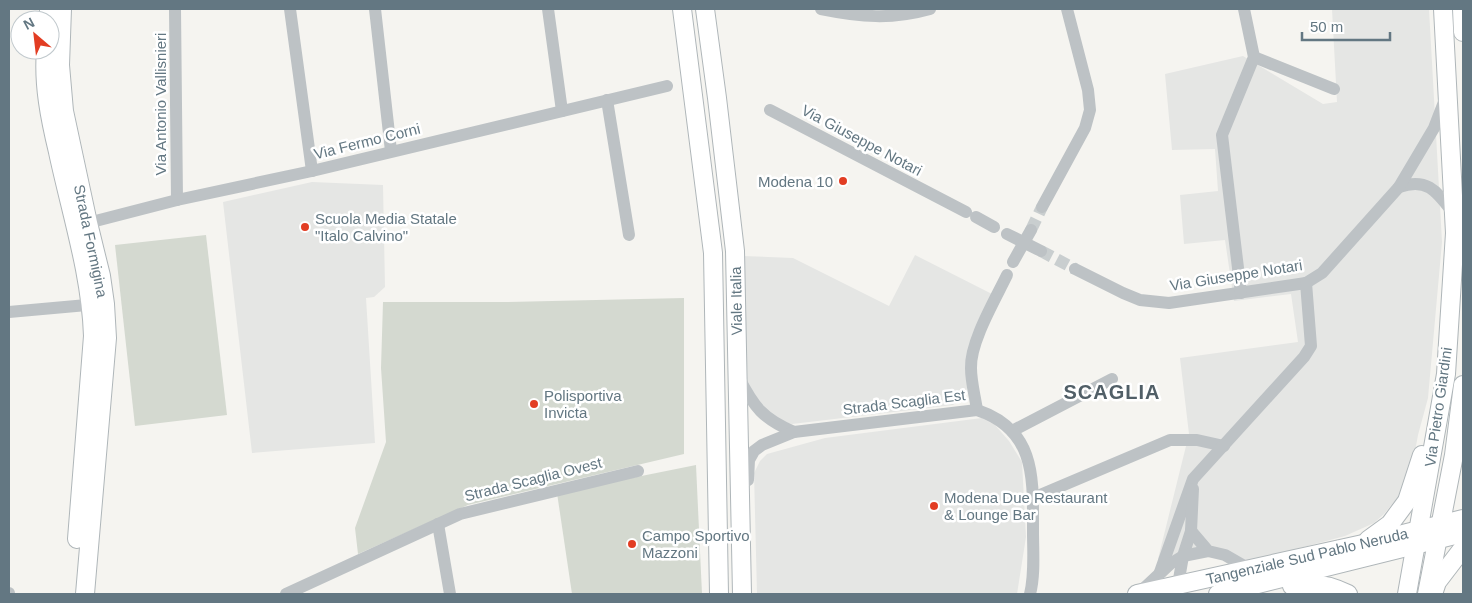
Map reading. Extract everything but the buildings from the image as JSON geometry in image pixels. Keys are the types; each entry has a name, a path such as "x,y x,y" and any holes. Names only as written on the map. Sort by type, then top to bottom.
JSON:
{"main road":[{"name":"Viale Italia","path":"682,9 713,253 718,530"},
{"name":"Via Pietro Giardini","path":"1407,594 1446,374 1455,233 1443,9"},
{"path":"1462,9 1463,32"},
{"name":"Viale Italia","path":"706,10 735,250 742,594"},
{"name":"Strada Formigina","path":"45,60 48,98 54,134 81,224 101,276 93,336 73,594"},
{"name":"Strada Formigina","path":"59,60 64,110 81,224"},
{"name":"Strada Formigina","path":"85,594 107,338 98,304"},
{"path":"1363,544 1390,524 1407,501 1417,472 1437,397 1446,374"},
{"name":"Via Pietro Giardini","path":"1427,594 1454,455 1463,385"},
{"path":"1454,455 1463,474"},
{"path":"1438,533 1463,519"},
{"path":"710,594 710,581 718,530"},
{"path":"718,530 719,594"},
{"path":"1438,533 1463,534"},
{"name":"Tangenziale Sud Pablo Neruda","path":"1218,594 1438,533"},
{"name":"Tangenziale Sud Pablo Neruda","path":"1137,594 1175,590 1363,544 1417,538"},
{"path":"1433,594 1437,582 1463,548"},
{"path":"742,566 749,578 750,594"},
{"path":"1262,594 1301,584 1313,583 1337,588 1348,594"}],"street":[{"name":"Via Antonio Vallisnieri","path":"176,9 177,200"},
{"path":"290,9 312,171"},
{"path":"375,9 391,151"},
{"path":"548,9 562,111"},
{"path":"822,9 850,15 886,17 930,9"},
{"path":"1042,207 1085,128 1090,110 1088,90 1067,9"},
{"path":"1241,293 1222,135 1254,57 1244,9"},
{"path":"1254,57 1334,88"},
{"name":"Via Fermo Corni","path":"81,224 667,86"},
{"name":"Via Giuseppe Notari","path":"1075,269 1140,300 1169,303 1306,283 1322,273 1399,187 1434,128 1448,90"},
{"path":"607,100 629,235"},
{"name":"Via Giuseppe Notari","path":"770,110 994,227"},
{"path":"1399,187 1413,182 1427,186 1439,194 1454,214"},
{"path":"1014,262 1031,230"},
{"path":"1007,234 1041,252"},
{"path":"976,410 971,367 972,353 1007,275"},
{"path":"1160,572 1193,479 1304,357 1311,346 1306,283"},
{"path":"9,312 98,304"},
{"path":"738,375 751,402 777,425 794,432"},
{"path":"1012,432 1112,379"},
{"name":"Strada Scaglia Est","path":"741,528 748,512 749,460 754,451 762,445 794,432 976,410 991,415 1012,432 1025,452 1030,465 1033,498 1032,592"},
{"path":"1033,498 1170,440 1197,440 1224,446"},
{"name":"Strada Scaglia Ovest","path":"286,594 470,511 638,471"},
{"path":"1175,590 1191,531 1193,479"},
{"path":"438,524 450,594"},
{"path":"1191,531 1208,550"},
{"path":"1137,594 1160,572 1184,556 1208,550 1225,555 1251,570"}],"shaded area":[{"path":"1332,9 1429,9 1442,242 1428,398 1413,462 1403,491 1384,514 1374,523 1345,536 1259,559 1241,561 1228,551 1158,559 1189,434 1180,358 1298,342 1291,294 1234,301 1225,240 1184,244 1180,195 1218,191 1215,149 1172,150 1165,74 1243,56 1323,104 1337,102"},
{"path":"312,182 383,185 385,287 374,297 366,298 375,443 252,453 223,202"},
{"path":"206,235 227,415 135,426 115,245"},
{"path":"915,255 992,294 966,392 959,401 953,405 792,424 784,422 762,408 748,385 742,256 793,258 889,306"},
{"name":"Polisportiva Invicta","path":"684,298 684,454 468,505 358,554 355,528 386,442 381,368 383,302 507,302"},
{"path":"982,418 995,425 1009,441 1022,462 1026,537 1017,594 757,594 754,473 760,461 767,454 825,438"},
{"name":"Campo Sportivo Mazzoni","path":"696,465 702,594 572,594 557,493"}],"tunnel":[{"path":"1031,230 1042,207"},
{"path":"1041,251 1075,269"}],"place":[{"name":"Modena 10","path":"843,181"},
{"name":"Scuola Media Statale \"Italo Calvino\"","path":"305,227"},
{"name":"Polisportiva Invicta","path":"534,404"},
{"name":"Modena Due Restaurant & Lounge Bar","path":"934,506"},
{"name":"Campo Sportivo Mazzoni","path":"632,544"}],"district":[{"name":"SCAGLIA","path":"1112,392"}]}
